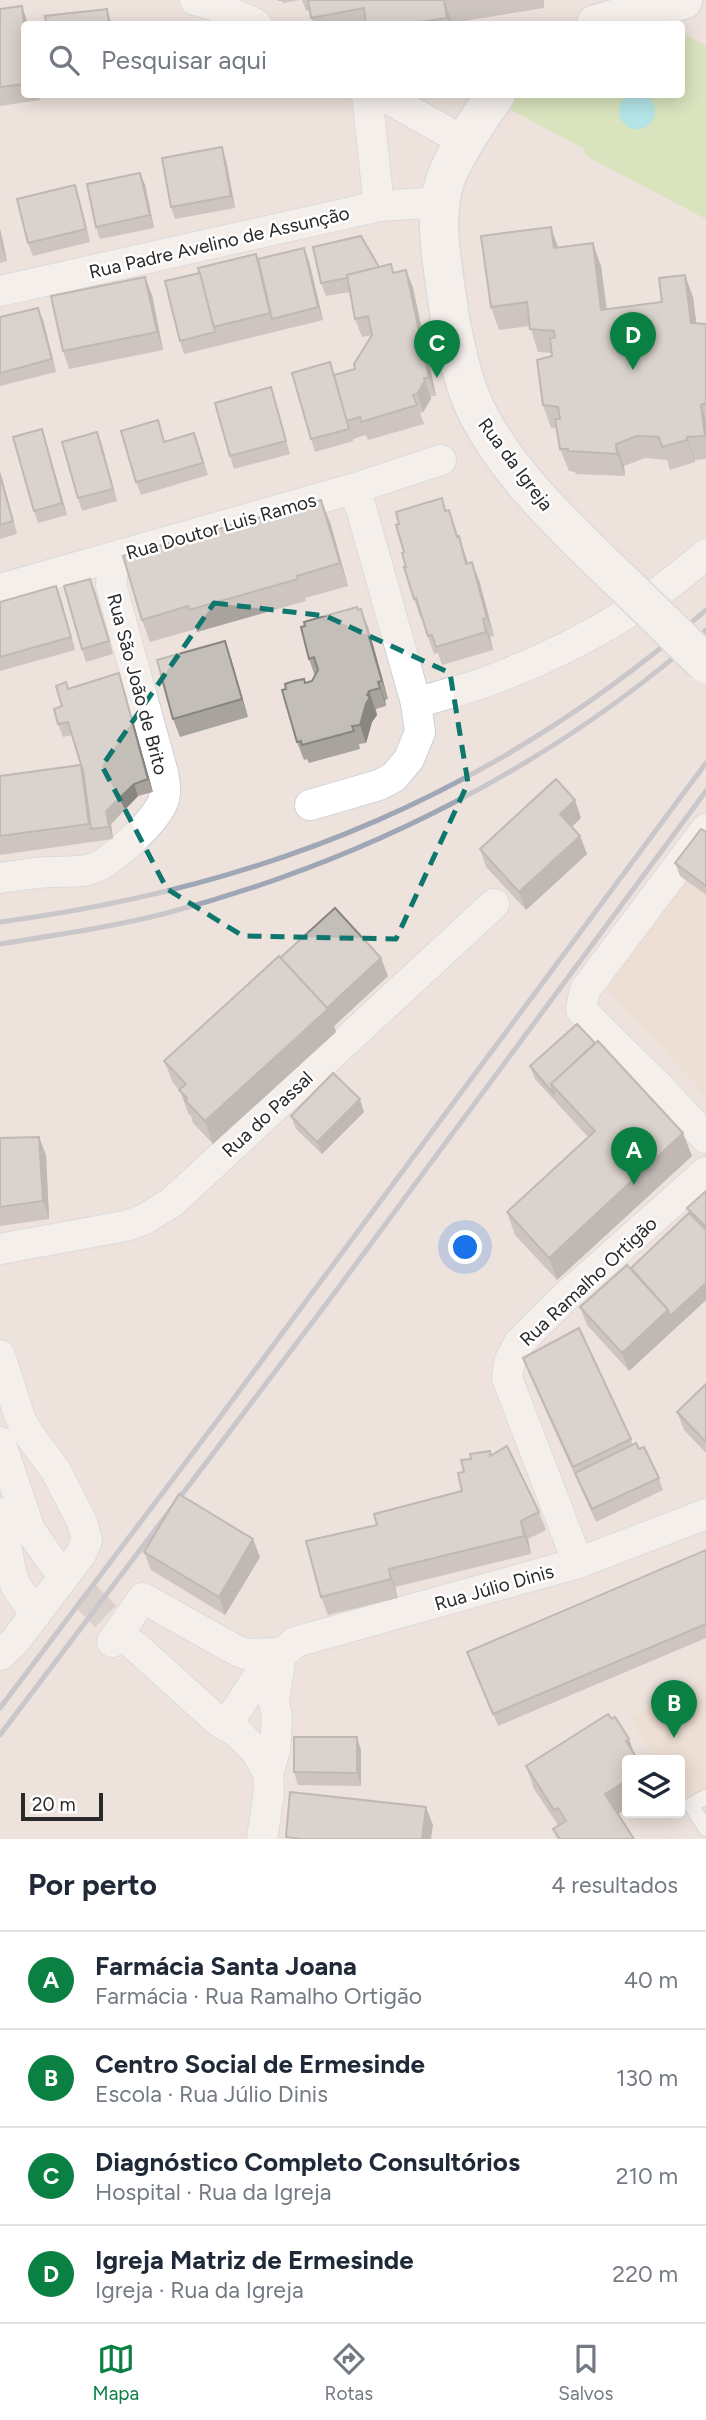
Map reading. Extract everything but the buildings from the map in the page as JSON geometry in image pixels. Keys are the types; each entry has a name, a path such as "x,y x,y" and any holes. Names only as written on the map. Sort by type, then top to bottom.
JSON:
{"main road":[{"path":"607,21 683,0"},
{"name":"Rua da Igreja","path":"493,98 444,181 440,202 440,245 450,319 468,393 479,417 538,499 706,664"}],"street":[{"path":"195,0 248,14"},
{"path":"367,98 379,206"},
{"path":"387,98 465,142"},
{"name":"Rua Padre Avelino de Assunção","path":"0,291 379,206 440,202"},
{"name":"Rua Doutor Luis Ramos","path":"0,589 352,489 441,460"},
{"path":"310,805 379,785 394,777 409,759 419,732 416,703 361,508 352,489"},
{"name":"Rua São João de Brito","path":"0,878 51,872 81,872 95,868 107,862 153,818 163,802 166,788 163,773 111,584 113,569 123,554"},
{"path":"416,703 501,676 564,648 613,622 674,583 706,554"},
{"name":"Rua São João de Brito","path":"87,565 100,572 111,584"},
{"path":"706,829 585,990 580,1010 662,1090 706,1138"},
{"name":"Rua do Passal","path":"0,1249 125,1226 144,1220 171,1203 494,904"},
{"name":"Rua Ramalho Ortigão","path":"578,1563 507,1378 510,1360 519,1343 563,1299 706,1172"},
{"path":"0,1355 20,1418 56,1471 82,1522 87,1540 82,1554 15,1641 0,1655"},
{"path":"0,1442 30,1530 53,1563"},
{"path":"0,1513 11,1572 16,1586 35,1614"},
{"name":"Rua Júlio Dinis","path":"232,1729 258,1678 295,1642 578,1563 706,1514"},
{"path":"262,1839 269,1792 268,1773 275,1750 277,1717 274,1702 281,1653 245,1654 143,1598 123,1643 232,1729 256,1751 268,1773"},
{"path":"232,1729 251,1730 262,1720 274,1702"}],"lane":[{"path":"706,1797 691,1805 706,1829"}],"highlighted area":[{"path":"214,603 326,616 450,673 468,783 396,939 243,936 167,889 102,766"}],"shaded area":[{"path":"706,847 706,1096 606,987"},
{"path":"706,1679 706,1837 685,1806 685,1755 653,1755 629,1717"}],"green space":[{"path":"685,35 706,46 706,219 586,156 583,148 504,106 513,98 685,98"}],"water":[{"path":"624,98 650,98 654,104 654,118 644,128 630,128 620,118 620,104"}],"tunnel":[{"path":"53,1563 134,1645"}],"railway":[{"path":"0,922 99,906 195,884 288,855 377,820 464,779 547,730 628,674 706,610"},
{"path":"0,944 105,927 167,913 313,866 384,836 453,803 520,766 647,679 706,630"},
{"path":"0,1708 706,763"},
{"path":"0,1735 333,1295 706,791"}],"place":[{"name":"Igreja Matriz de Ermesinde","path":"633,370"},
{"name":"Diagnóstico Completo Consultórios","path":"437,378"},
{"name":"Farmácia Santa Joana","path":"634,1185"},
{"name":"Centro Social de Ermesinde","path":"674,1738"}]}
